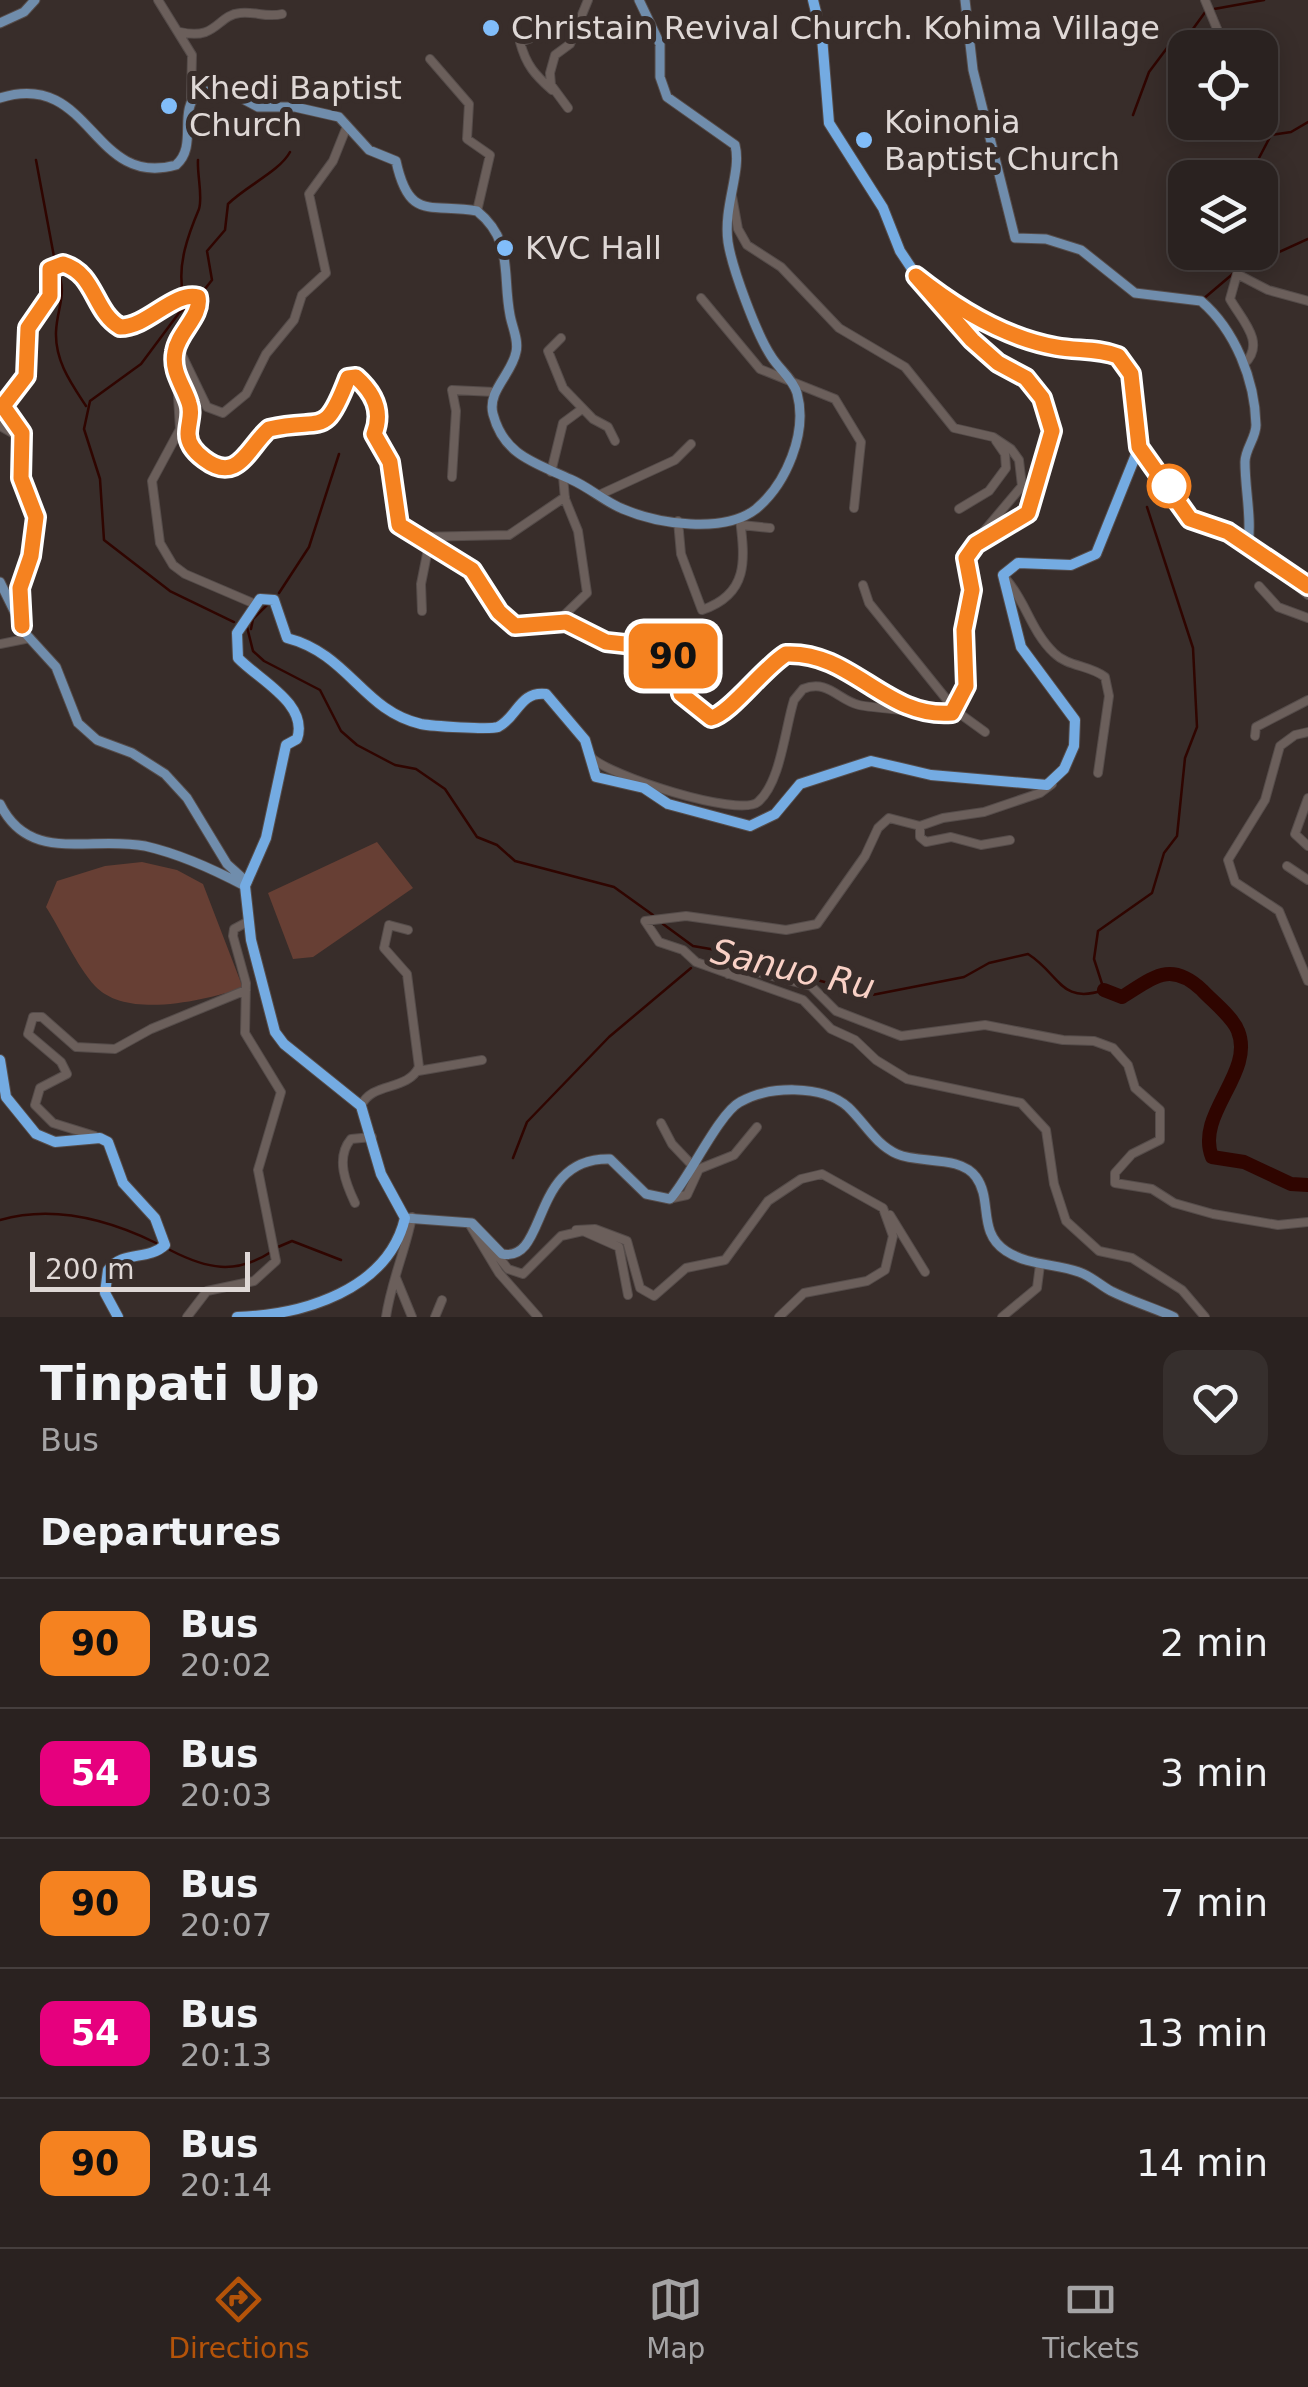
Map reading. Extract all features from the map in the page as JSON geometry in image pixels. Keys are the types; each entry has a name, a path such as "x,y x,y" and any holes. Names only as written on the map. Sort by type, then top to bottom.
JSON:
{"highway":[{"path":"237,1317 276,1314 346,1291 379,1267 408,1218 381,1174 361,1106 284,1044 275,1032 249,920 246,884 266,838 286,745 298,738 300,726 290,704 238,658 236,633 255,604 264,598 274,600 287,638 331,656 367,695 392,712 424,725 488,729 498,726 526,698 546,694 581,734 602,780 644,788 668,804 750,826 775,814 800,784 872,761 931,775 1047,785 1054,782 1074,746 1075,720 1021,647 1003,575 1018,563 1070,565 1096,554 1139,447 1131,374 1118,356 1056,347 968,313 916,276 900,251 883,208 829,124 822,37 813,0"},
{"path":"1139,447 1190,519 1228,532 1282,573 1308,586"},
{"path":"0,1060 3,1096 26,1125 55,1142 100,1138 112,1148 128,1192 165,1236 158,1252 122,1258 108,1270 105,1294 118,1317"}],"main road":[{"path":"0,23 24,12 34,0"},
{"path":"0,98 34,91 53,96 112,152 156,168 176,165 187,154 191,98 208,90 230,92 258,107 302,108 339,117 369,150 396,161 405,195 412,201 428,207 477,211 502,240 517,344 508,378 495,392 492,410 503,437 518,455 623,509 678,521 740,522 781,484 798,412 797,391 762,339 728,244 726,204 737,162 735,145 667,97 660,77 660,44 640,0"},
{"path":"965,0 973,70 1015,238 1046,239 1080,250 1136,294 1201,301 1227,328 1244,364 1256,430 1245,460 1252,516 1248,546"},
{"path":"0,582 22,626 56,667 78,723 97,740 132,753 165,774 186,798 226,864 246,884"},
{"path":"0,804 24,836 61,845 98,842 150,848 190,859 246,884"},
{"path":"408,1218 468,1222 502,1254 519,1254 534,1236 551,1189 584,1165 600,1159 618,1164 646,1194 668,1199 731,1108 752,1096 792,1091 831,1098 850,1109 890,1150 973,1173 992,1238 1014,1256 1082,1273 1109,1290 1174,1317"}],"street":[{"path":"158,0 192,55 191,98"},
{"path":"556,93 549,80 554,55 570,44 588,0"},
{"path":"1207,7 1218,30"},
{"path":"180,32 209,32 239,13 268,18 282,14"},
{"path":"537,36 520,42 523,56 530,70 568,108"},
{"path":"430,59 469,104 467,138 490,155 477,211"},
{"path":"177,345 207,407 222,413 242,400 266,354 294,320 302,295 326,273 310,194 334,160 347,126"},
{"path":"730,191 738,229 755,253 781,266 839,328 905,367 954,428 993,438 1011,448 1019,460 1022,486 966,558 972,590 964,630 966,686 956,711"},
{"path":"22,626 20,588 31,556 36,517 21,478 23,439 3,406 26,376 28,328 50,296 50,269 55,265 69,264 87,280 103,312 120,327 134,326 185,296 198,297 200,304 177,345 180,430 152,480 160,543 173,565 185,574 255,604"},
{"path":"1244,364 1252,354 1253,340 1230,299 1237,274 1268,290 1308,301"},
{"path":"916,276 972,340 1032,384 1050,422 1050,441 1028,513 970,549"},
{"path":"701,298 753,363 834,400 860,436 854,508"},
{"path":"562,338 549,348 559,382 582,409 608,427 615,441"},
{"path":"177,376 189,401 188,434 192,447 206,460 226,468 244,463 269,429 304,426 330,418 348,378 356,377 377,407 380,420 374,434 390,462 395,516 416,538 472,570 508,622 519,627 572,625 606,642 662,648 677,666 681,694 711,718 722,714 763,670 792,654 854,672 907,710"},
{"path":"452,478 456,411 452,390 495,392"},
{"path":"551,472 563,423 582,409"},
{"path":"0,426 23,439"},
{"path":"958,509 988,491 1006,468 1005,454 993,438"},
{"path":"599,495 675,460 690,444"},
{"path":"555,624 587,593 578,532 562,476"},
{"path":"416,538 509,535 565,497"},
{"path":"678,521 682,554 702,610 729,596 745,566 740,522 770,528"},
{"path":"422,611 420,591 429,544"},
{"path":"1282,573 1308,595"},
{"path":"1003,575 1020,596 1034,630 1054,653 1105,677 1109,696 1098,773"},
{"path":"864,585 869,603 956,711 985,732"},
{"path":"1259,586 1278,607 1308,618"},
{"path":"0,644 30,638"},
{"path":"586,750 608,770 680,795 745,807 757,803 768,787 794,700 803,689 826,688 860,706 956,711"},
{"path":"1255,736 1256,727 1265,719 1308,700"},
{"path":"1308,732 1280,746 1265,800 1228,860 1235,882 1279,911 1308,981"},
{"path":"1054,782 1040,793 992,810 920,826 895,817 884,822 817,924 786,930 686,916 646,921 648,929 662,944 728,974 788,991 812,1006 831,1030 854,1040 883,1066 917,1084 1020,1103 1046,1130 1054,1184 1066,1221 1099,1251 1132,1258 1182,1290 1205,1317"},
{"path":"1308,798 1295,834 1308,846"},
{"path":"920,826 920,837 926,842 951,836 981,845 1010,840"},
{"path":"1286,866 1308,880"},
{"path":"187,1317 207,1291 254,1281 276,1261 258,1170 281,1092 244,1033 246,990 233,936 234,929 249,920"},
{"path":"408,930 389,925 384,948 407,974 418,1071"},
{"path":"728,974 726,968 734,966 811,986 836,1011 910,1038 985,1025 1063,1040 1094,1041 1113,1048 1128,1065 1135,1088 1160,1110 1163,1127 1160,1140 1132,1154 1115,1173 1115,1183 1152,1189 1174,1203 1212,1214 1278,1225 1308,1222"},
{"path":"100,1138 60,1126 38,1111 34,1100 40,1088 66,1074 61,1062 28,1034 33,1017 42,1017 76,1047 115,1049 151,1028 246,990"},
{"path":"361,1106 372,1093 404,1083 418,1071 482,1060"},
{"path":"660,1123 690,1163"},
{"path":"668,1199 687,1195 699,1169 734,1156 757,1127"},
{"path":"355,1203 345,1180 345,1147 351,1139 372,1137"},
{"path":"478,1228 502,1263 518,1274 528,1272 561,1236 576,1230 595,1229 627,1240 640,1288 654,1296 686,1268 717,1263 732,1255 762,1207 801,1179 822,1174 884,1208 925,1272"},
{"path":"779,1317 804,1292 867,1281 884,1270 893,1236 884,1208"},
{"path":"386,1317 408,1218"},
{"path":"468,1222 506,1282 538,1317"},
{"path":"576,1230 609,1239 619,1247 628,1296"},
{"path":"1002,1317 1037,1288 1040,1265"},
{"path":"396,1269 403,1303 412,1317"},
{"path":"435,1317 442,1300"}],"shaded area":[{"path":"377,842 413,888 313,957 293,959 268,893"},
{"path":"142,862 177,870 203,884 243,988 188,1002 146,1005 109,996 88,978 46,907 57,881 105,866"}],"waterway":[{"path":"1214,9 1264,0"},
{"path":"1133,115 1149,72 1170,44 1190,33 1206,11"},
{"path":"1259,158 1271,135 1291,132 1308,122"},
{"path":"201,294 212,280 207,251 225,230 228,204 279,166 290,152"},
{"path":"36,160 55,262"},
{"path":"183,293 183,261 200,204 198,160"},
{"path":"1202,300 1235,272 1308,239"},
{"path":"57,269 62,293 56,332 58,353 86,406"},
{"path":"194,301 179,313 141,364 90,401 84,429 100,479 104,540 170,591 234,622"},
{"path":"279,593 309,547 339,454"},
{"path":"663,924 693,946 745,955 766,966 872,995 964,977 989,963 1028,954 1069,990 1078,994 1104,990 1094,959 1098,931 1152,893 1164,853 1177,836 1185,758 1197,727 1193,648 1147,507"},
{"path":"251,629 253,619 268,604"},
{"name":"Sanuo Ru","path":"247,627 253,651 264,661 320,690 341,731 357,745 395,765 416,769 445,789 477,837 497,845 515,861 614,887 653,915"},
{"path":"513,1158 527,1122 609,1037 691,968"},
{"path":"1104,990 1122,997 1152,979 1171,974 1202,990 1235,1026 1241,1047 1233,1078 1211,1125 1212,1157 1244,1162 1291,1184 1308,1185"},
{"path":"0,1220 40,1214 80,1217 156,1243"},
{"path":"278,1247 292,1241 341,1260"},
{"path":"170,1250 196,1262 221,1267 245,1264 271,1252"}],"bus line":[{"name":"90","path":"22,626 20,588 31,556 36,517 21,478 22,433 6,417 3,406 26,376 28,328 50,296 50,269 63,264 69,264 91,284 107,318 120,327 134,326 182,297 198,297 200,304 181,334 174,358 179,384 189,401 188,434 192,447 206,460 215,466 235,466 244,463 269,429 323,423 337,409 348,378 356,377 374,396 380,420 374,434 390,462 392,502 404,530 472,570 499,612 515,626 566,622 606,642 662,648 674,658 681,694 703,716 716,718 722,714 748,684 786,654 800,654 854,672 907,710 952,713 964,697 964,630 972,590 966,558 976,544 1002,532 1028,513 1034,504 1052,431 1042,398 1032,384 998,363 972,340 916,276 968,313 1011,332 1056,347 1107,352 1124,360 1131,374 1139,447 1190,519 1228,532 1282,573 1308,586"}],"place":[{"name":"Christain Revival Church. Kohima Village","path":"491,28"},
{"name":"Khedi Baptist Church","path":"169,106"},
{"name":"Koinonia Baptist Church","path":"864,140"},
{"name":"KVC Hall","path":"505,248"}]}
